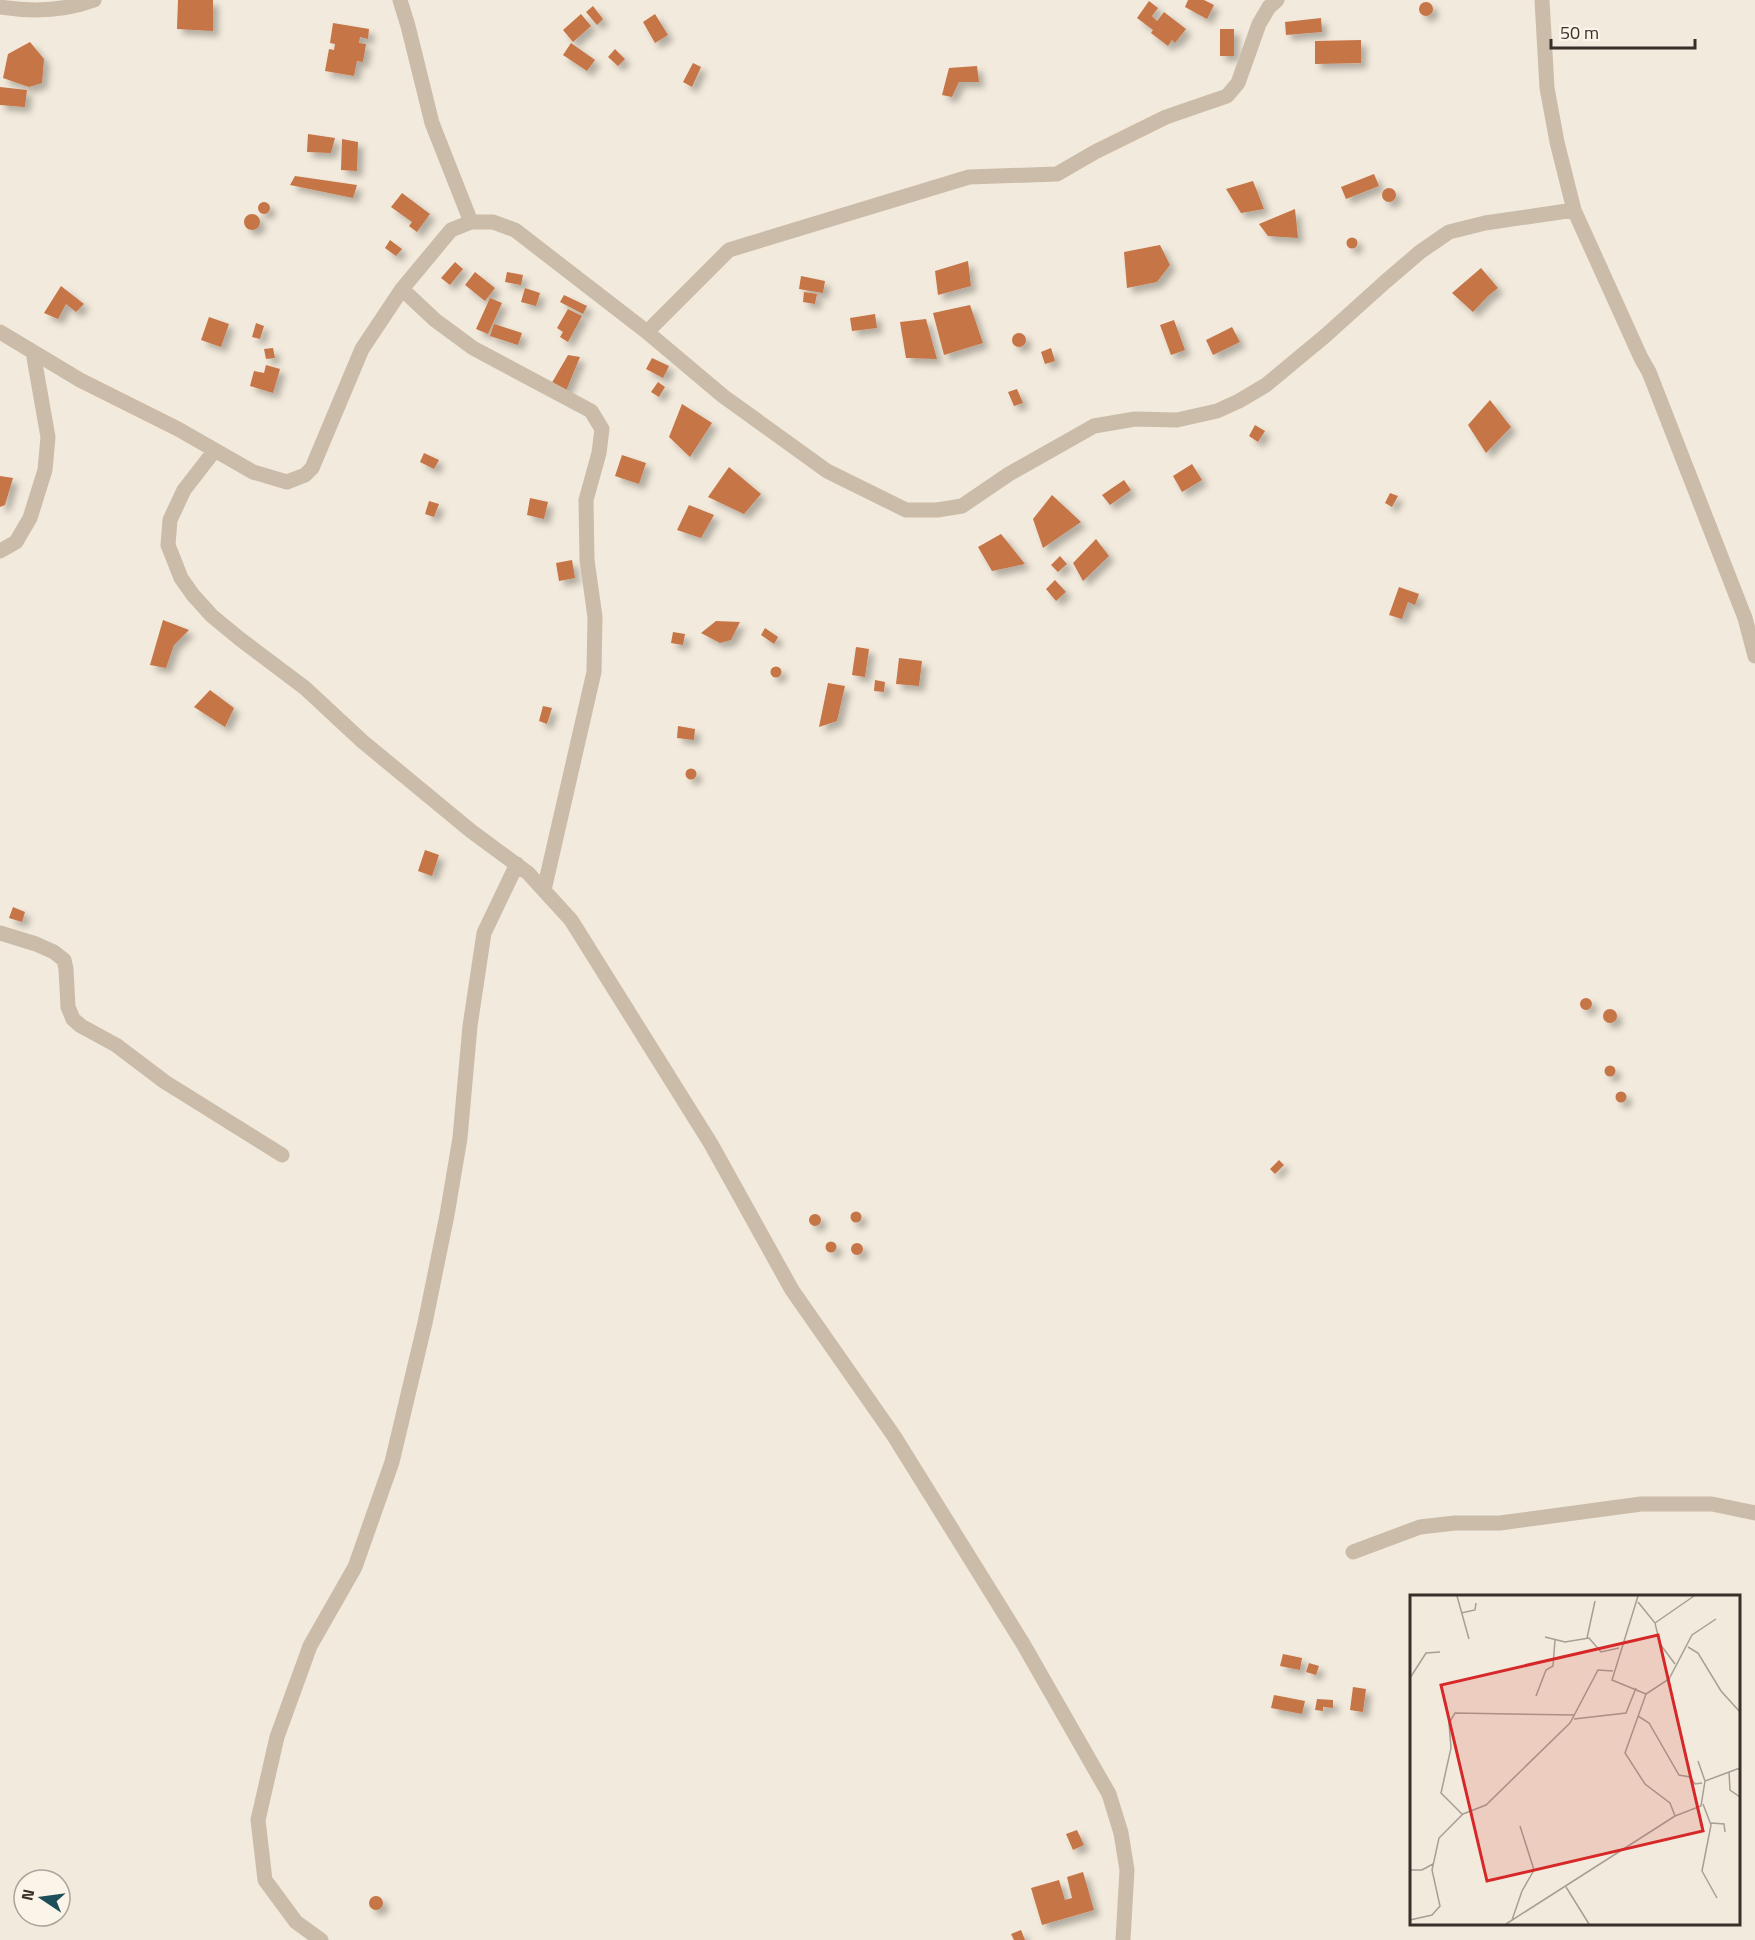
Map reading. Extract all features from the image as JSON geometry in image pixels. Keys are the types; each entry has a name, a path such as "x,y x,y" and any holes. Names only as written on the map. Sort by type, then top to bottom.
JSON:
{"street":[{"path":"0,8 27,11 80,5 94,0"},
{"path":"400,0 432,123 471,222"},
{"path":"647,332 729,250 969,177 1057,174 1095,152 1166,117 1227,96 1238,83 1259,24 1269,7 1277,0"},
{"path":"1542,0 1547,88 1557,142 1574,210 1657,392 1745,618 1755,656"},
{"path":"0,332 80,380 178,429 253,472 287,482 305,475 312,468 324,445 362,349 402,289 451,230 471,222 493,222 515,230 647,332 723,396 828,471 906,510 938,510 962,506 1009,474 1094,426 1135,419 1177,420 1218,411 1239,401 1266,385 1420,252 1449,232 1485,223 1574,210"},
{"path":"402,289 435,320 473,348 591,411 602,429 599,453 586,500 587,560 595,617 594,672 544,890"},
{"path":"0,551 16,542 30,518 45,470 48,437 33,352"},
{"path":"216,450 184,490 170,520 168,545 181,578 212,616 305,688 362,741 471,831 528,873 571,920 711,1144 792,1290 894,1436 1022,1642 1109,1794 1121,1833 1126,1870 1123,1940"},
{"path":"321,1940 296,1922 265,1880 258,1820 277,1737 310,1646 355,1567 392,1462 425,1323 447,1215 460,1138 470,1026 484,933 517,864"},
{"path":"0,933 36,944 54,952 63,960 66,969 68,1007 72,1019 116,1045 165,1082 282,1155"},
{"path":"1353,1552 1420,1527 1455,1523 1500,1523 1641,1504 1713,1504 1755,1513"}],"building":[{"path":"178,0 213,0 213,31 177,29"},
{"path":"1188,0 1204,0 1214,5 1207,19 1185,7"},
{"path":"1149,1 1158,8 1152,16 1157,21 1164,12 1186,29 1175,43 1172,40 1168,46 1151,33 1153,30 1137,18"},
{"path":"1423,2 1429,2 1433,9 1429,16 1423,16 1419,12 1419,6"},
{"path":"593,6 603,19 597,25 586,12"},
{"path":"581,14 591,26 573,42 563,30"},
{"path":"655,14 668,35 655,43 643,22"},
{"path":"1321,18 1322,32 1286,35 1285,22"},
{"path":"333,23 369,29 368,39 360,37 359,43 366,44 363,62 357,61 354,76 325,71 329,49 334,50 335,44 330,43"},
{"path":"1220,29 1234,29 1234,56 1220,56"},
{"path":"1361,40 1361,63 1315,64 1315,41"},
{"path":"30,42 44,59 42,83 29,87 3,78 8,54"},
{"path":"571,43 595,60 587,71 563,55"},
{"path":"615,49 625,59 618,66 608,57"},
{"path":"693,63 701,67 692,87 683,82"},
{"path":"977,66 979,82 959,82 952,97 942,95 949,68"},
{"path":"0,87 27,90 25,107 0,105"},
{"path":"308,134 335,138 331,153 307,152"},
{"path":"342,139 358,142 357,171 341,170"},
{"path":"1374,174 1379,186 1346,199 1341,187"},
{"path":"295,176 357,185 353,198 290,185"},
{"path":"1253,181 1264,209 1241,213 1226,189"},
{"path":"1389,188 1394,190 1396,195 1394,200 1389,202 1384,200 1382,195 1384,190"},
{"path":"402,193 430,214 417,232 409,226 412,222 391,207"},
{"path":"266,202 269,203 269,213 262,214 259,213 258,206 259,203"},
{"path":"1295,209 1298,238 1268,236 1259,224"},
{"path":"249,214 255,214 260,222 258,228 249,230 244,225 244,219"},
{"path":"1352,237 1358,243 1352,249 1346,243"},
{"path":"390,240 402,249 396,256 385,248"},
{"path":"1160,245 1170,265 1157,282 1127,288 1124,252"},
{"path":"968,261 971,286 938,295 935,271"},
{"path":"455,262 463,269 450,285 441,278"},
{"path":"1481,268 1498,288 1473,312 1452,293"},
{"path":"475,272 495,288 485,301 465,285"},
{"path":"507,272 523,275 521,285 505,282"},
{"path":"801,276 825,281 823,293 799,289"},
{"path":"61,286 84,304 76,312 66,304 58,319 44,313"},
{"path":"525,288 540,293 536,306 521,302"},
{"path":"804,292 817,294 815,304 803,302"},
{"path":"564,295 587,306 583,314 560,302"},
{"path":"490,298 502,303 488,334 476,329"},
{"path":"970,305 983,343 944,355 933,313"},
{"path":"568,309 582,316 568,342 560,337 563,332 557,328"},
{"path":"875,314 877,328 852,331 850,318"},
{"path":"209,317 229,324 221,347 201,340"},
{"path":"926,319 937,359 906,358 900,322"},
{"path":"1174,320 1185,350 1171,355 1160,325"},
{"path":"256,323 264,326 260,339 252,337"},
{"path":"494,324 522,333 518,345 490,336"},
{"path":"1232,327 1240,342 1213,355 1206,340"},
{"path":"1019,333 1024,335 1026,340 1024,345 1019,347 1014,345 1012,340 1014,335"},
{"path":"273,348 275,358 266,359 264,349"},
{"path":"1051,348 1055,361 1045,364 1041,352"},
{"path":"568,355 580,357 566,391 550,386"},
{"path":"652,358 669,366 663,378 646,369"},
{"path":"266,365 280,369 273,393 250,386 254,371 264,373"},
{"path":"658,382 665,387 659,397 651,392"},
{"path":"1017,389 1023,403 1014,406 1008,392"},
{"path":"1490,400 1511,427 1486,453 1468,425"},
{"path":"682,404 712,423 690,457 669,437"},
{"path":"1255,425 1265,431 1258,442 1249,436"},
{"path":"424,453 439,460 434,469 420,462"},
{"path":"622,455 646,463 639,484 615,476"},
{"path":"1192,464 1202,480 1182,492 1173,476"},
{"path":"729,467 761,494 744,514 708,497"},
{"path":"0,476 13,478 5,505 0,507"},
{"path":"1124,480 1131,490 1110,505 1102,495"},
{"path":"1390,493 1398,496 1392,507 1385,503"},
{"path":"1052,495 1081,522 1043,548 1033,519"},
{"path":"530,498 548,502 544,519 527,515"},
{"path":"429,501 439,504 434,517 425,514"},
{"path":"689,505 714,515 701,538 677,530"},
{"path":"1001,534 1025,564 992,571 978,547"},
{"path":"1096,539 1109,556 1083,581 1073,563"},
{"path":"1060,556 1067,564 1058,572 1051,565"},
{"path":"572,560 575,578 559,581 556,563"},
{"path":"1055,580 1066,592 1056,601 1046,589"},
{"path":"1399,587 1419,594 1415,605 1408,602 1402,619 1389,615"},
{"path":"163,620 189,630 174,645 166,668 150,665"},
{"path":"716,621 740,622 731,640 720,643 701,633"},
{"path":"765,628 778,637 774,644 761,635"},
{"path":"673,632 685,634 683,645 671,643"},
{"path":"856,647 869,649 865,677 852,675"},
{"path":"899,658 922,661 919,686 896,684"},
{"path":"776,667 780,668 780,676 776,677 772,676 771,672 772,668"},
{"path":"875,680 885,682 884,692 874,691"},
{"path":"828,683 845,686 837,721 819,727"},
{"path":"210,690 234,708 225,727 194,707"},
{"path":"543,706 552,708 547,724 539,721"},
{"path":"678,726 695,729 694,740 677,738"},
{"path":"691,768 697,774 691,780 685,774"},
{"path":"425,850 439,855 432,876 418,871"},
{"path":"13,907 25,912 22,922 9,918"},
{"path":"1588,998 1592,1004 1588,1010 1584,1010 1580,1002"},
{"path":"1607,1009 1613,1009 1617,1016 1613,1023 1607,1023 1603,1019 1603,1013"},
{"path":"1610,1065 1616,1071 1610,1077 1604,1071"},
{"path":"1621,1091 1627,1097 1621,1103 1615,1097"},
{"path":"1279,1160 1284,1165 1275,1174 1270,1169"},
{"path":"856,1211 862,1217 856,1223 850,1217"},
{"path":"817,1214 821,1220 817,1226 813,1226 809,1218"},
{"path":"831,1241 837,1247 831,1253 825,1247"},
{"path":"859,1243 863,1249 859,1255 855,1255 851,1247"},
{"path":"1283,1654 1302,1658 1300,1670 1280,1666"},
{"path":"1309,1663 1319,1666 1316,1675 1306,1672"},
{"path":"1353,1687 1366,1689 1363,1712 1350,1710"},
{"path":"1274,1695 1305,1701 1302,1714 1271,1708"},
{"path":"1317,1699 1333,1700 1333,1708 1323,1707 1323,1711 1315,1710"},
{"path":"1077,1830 1084,1845 1073,1850 1066,1834"},
{"path":"1083,1872 1094,1910 1042,1925 1031,1888 1059,1880 1065,1900 1072,1898 1067,1877"},
{"path":"373,1896 379,1896 383,1903 379,1910 373,1910 369,1906 369,1900"},
{"path":"1021,1930 1025,1940 1014,1940 1011,1934"}]}
